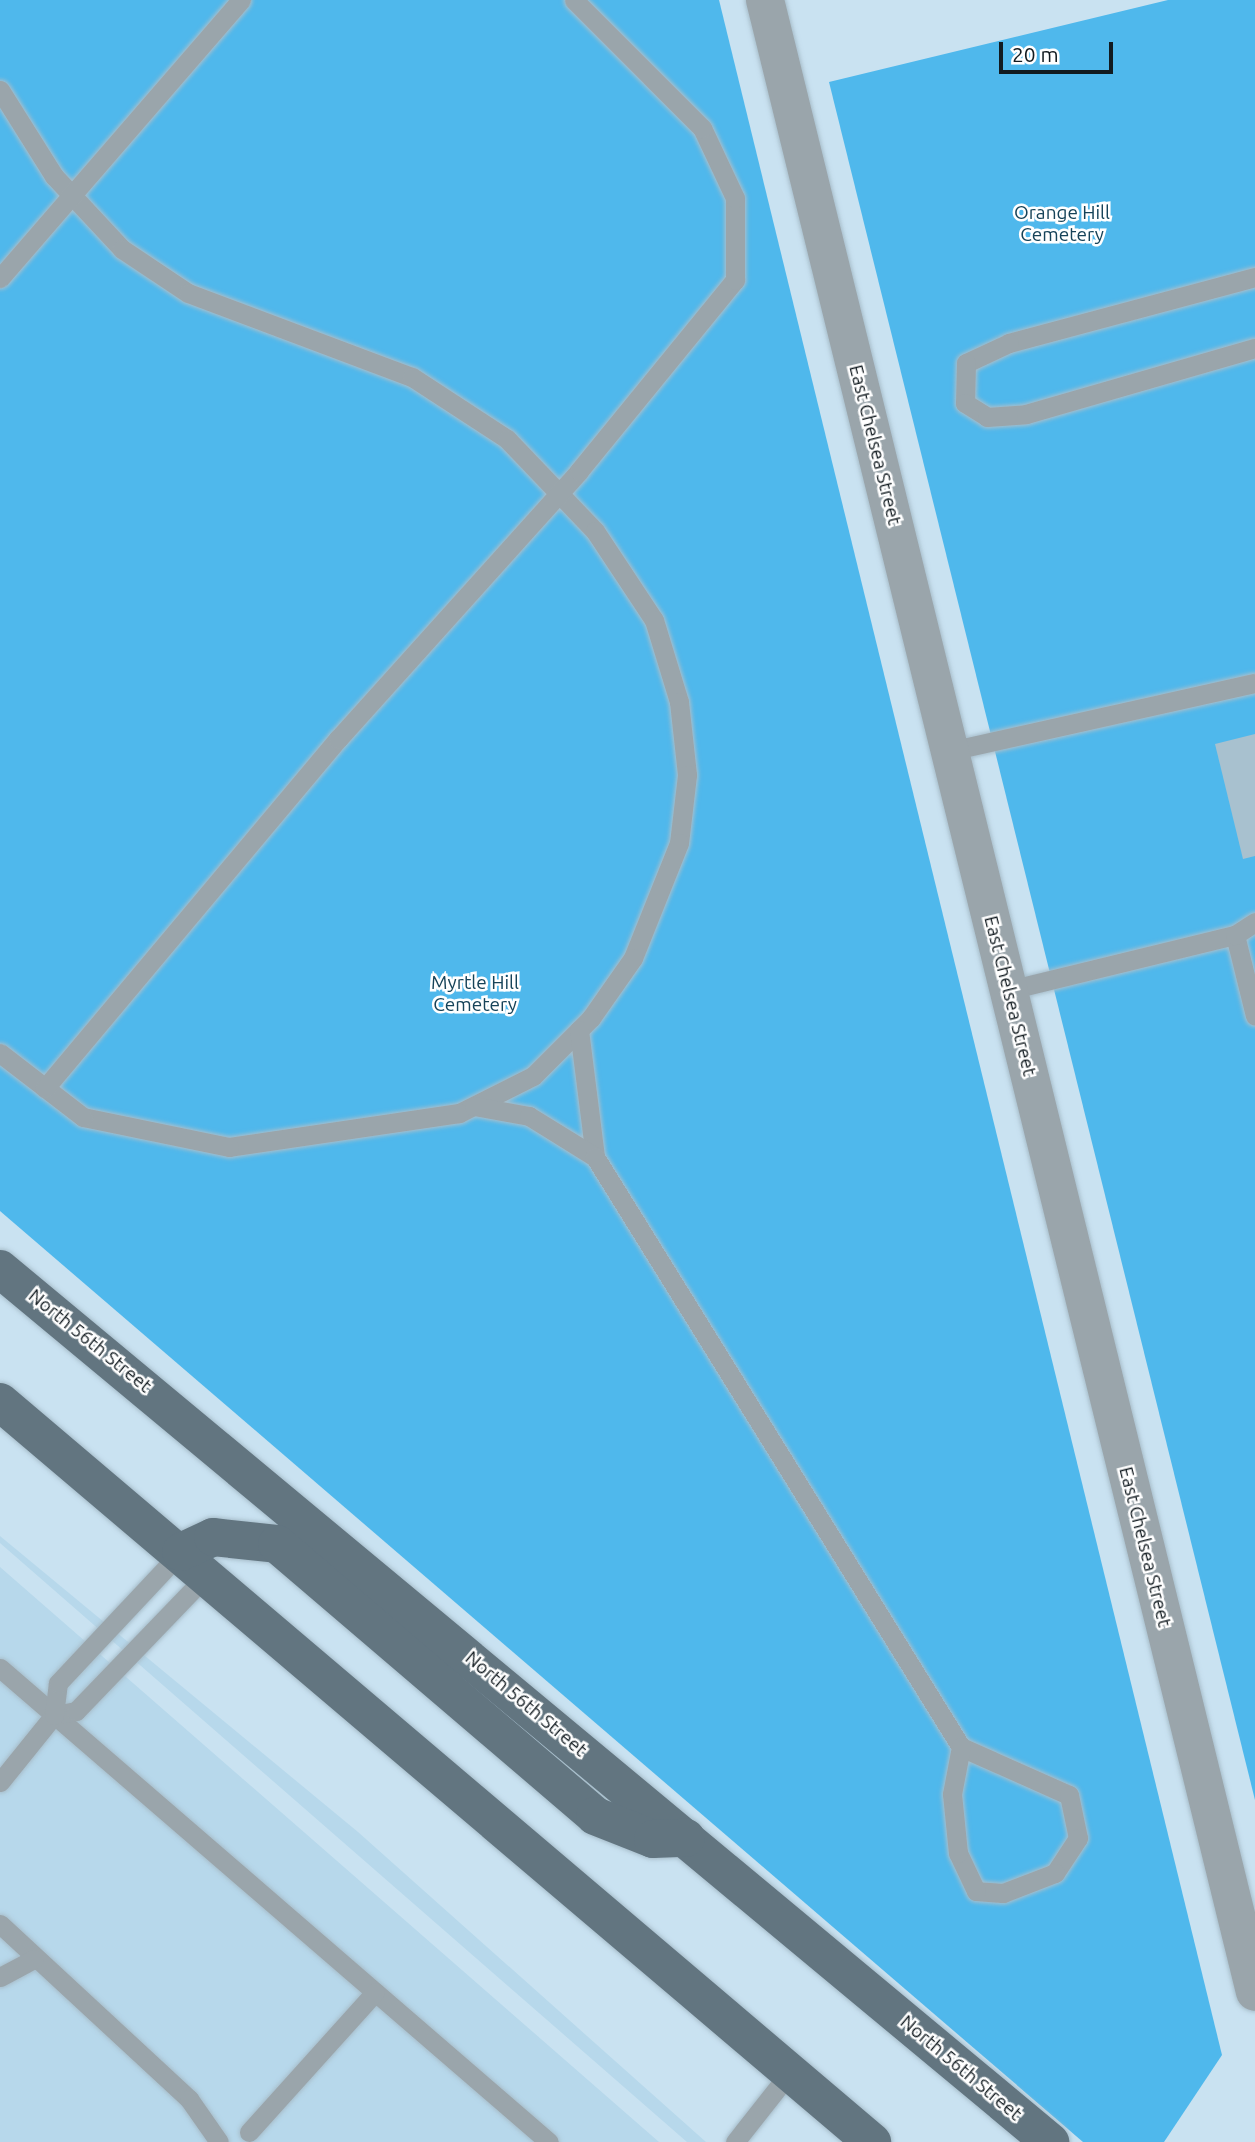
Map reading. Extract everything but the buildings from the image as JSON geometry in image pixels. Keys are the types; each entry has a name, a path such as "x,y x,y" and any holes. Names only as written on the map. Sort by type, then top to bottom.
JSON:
{"main road":[{"name":"North 56th Street","path":"0,1269 1050,2142"},
{"path":"0,1402 872,2142"},
{"path":"194,1564 213,1537 276,1544 596,1816 653,1839 686,1838"}],"street":[{"name":"East Chelsea Street","path":"765,0 1255,1992"}],"lane":[{"path":"0,278 241,0"},
{"path":"45,1088 338,738 559,493 711,314 735,280 739,242 735,198 702,128 575,0"},
{"path":"0,90 72,195 122,249 188,293 412,377 507,439 595,531 654,620 679,702 687,775 678,843 633,958 579,1030 533,1076 474,1106 229,1147 83,1117 0,1053"},
{"path":"1255,277 1009,343 966,363 965,403 987,417 1026,414 1255,348"},
{"path":"950,751 1255,683"},
{"path":"1009,990 1236,935 1255,922"},
{"path":"1236,935 1255,1016"},
{"path":"579,1030 595,1157 961,1747 1069,1794 1078,1838 1055,1873 1003,1893 976,1891 958,1853 952,1794 961,1747"},
{"path":"474,1106 529,1116 595,1157"},
{"path":"0,1782 54,1715 58,1683 194,1564"},
{"path":"54,1715 76,1712 194,1564"},
{"path":"0,1668 549,2142"},
{"path":"0,1924 34,1959 189,2099 219,2142"},
{"path":"0,1977 34,1959"},
{"path":"250,2132 375,1992"},
{"path":"735,2142 790,2072"}],"shaded area":[{"path":"0,1536 358,1832 706,2142 687,2142 0,1543"},
{"path":"0,1567 659,2142 0,2142"}],"green space":[{"name":"Myrtle Hill Cemetery","path":"0,0 719,0 1222,2055 1164,2142 1083,2142 0,1211"},
{"name":"Orange Hill Cemetery","path":"1168,0 1255,0 1255,1800 829,82"}]}
